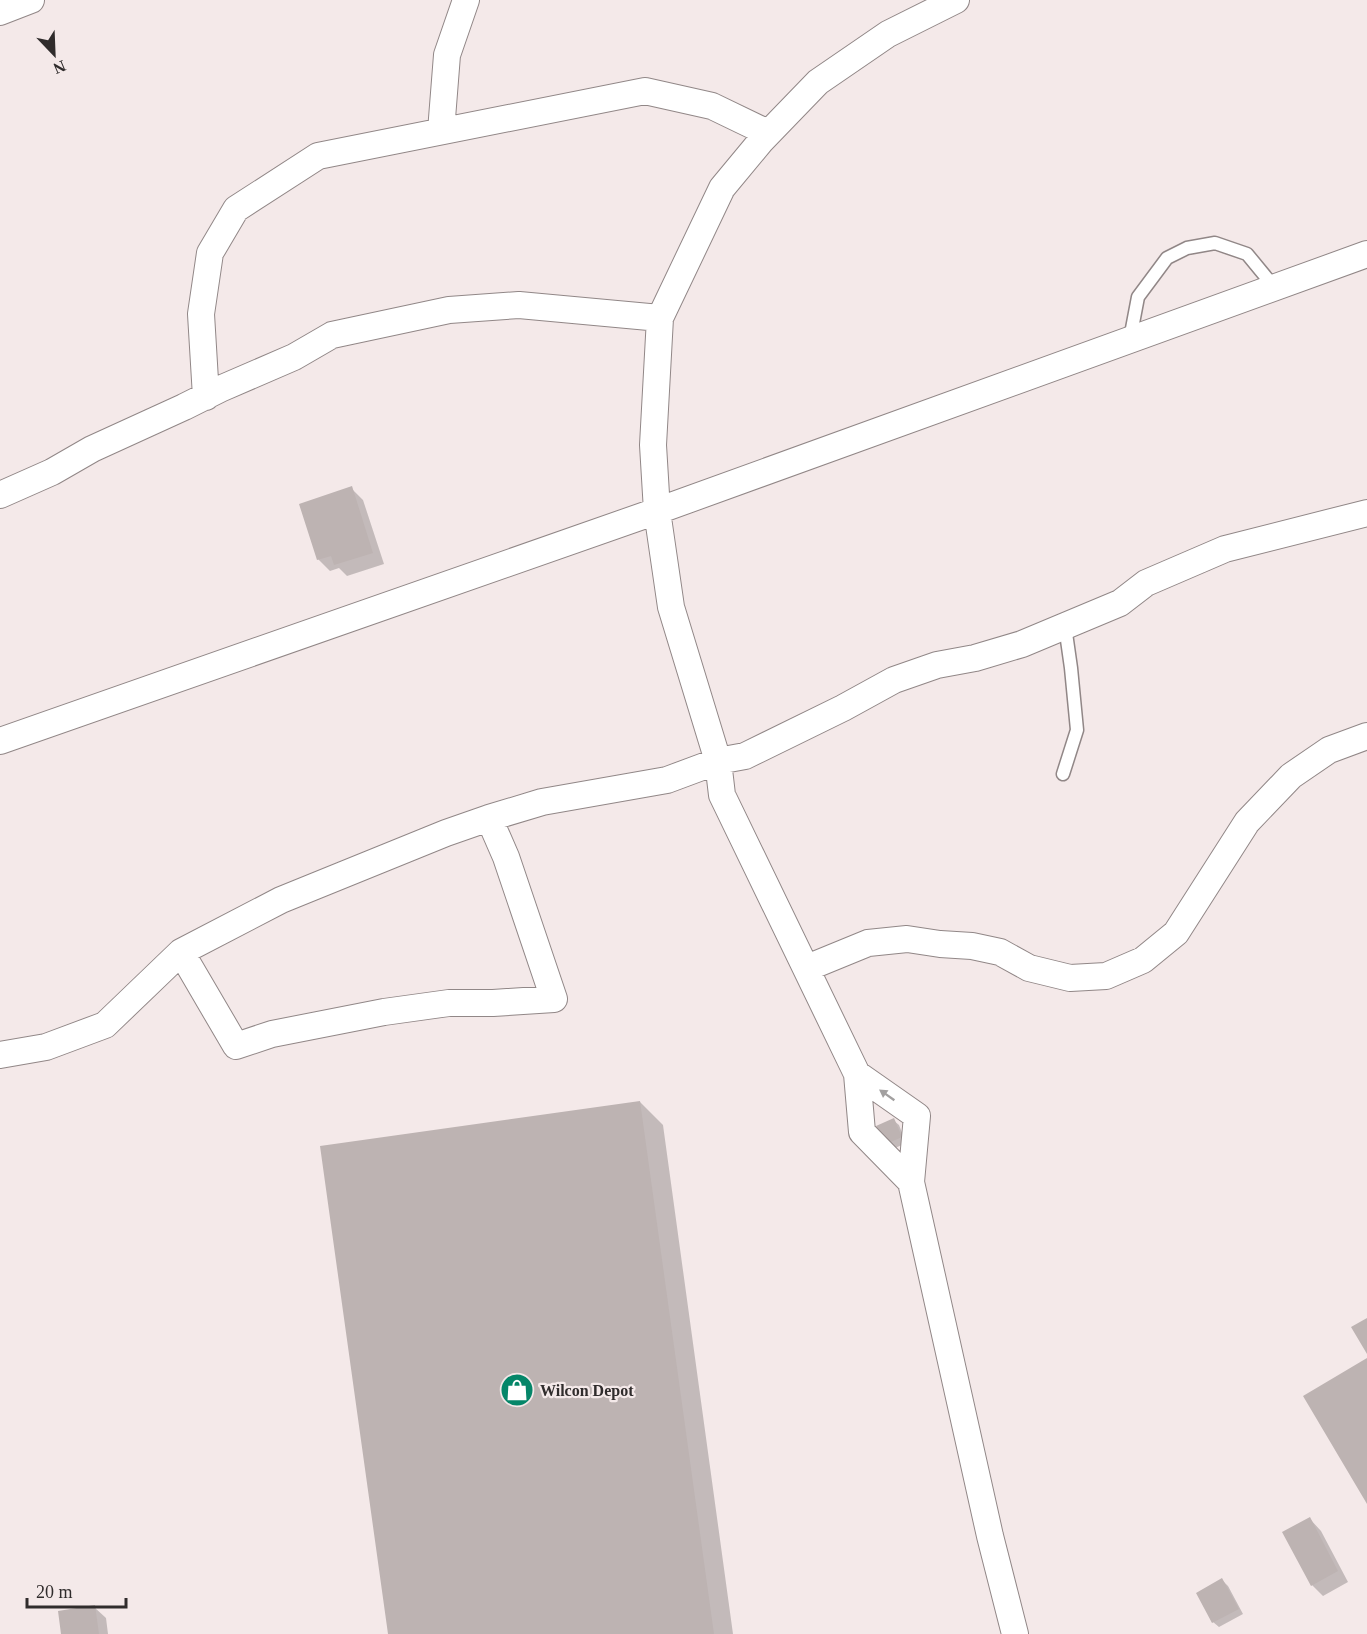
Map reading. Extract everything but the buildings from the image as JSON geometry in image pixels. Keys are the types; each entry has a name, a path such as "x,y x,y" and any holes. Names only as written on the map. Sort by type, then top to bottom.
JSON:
{"street":[{"path":"0,12 31,0"},
{"path":"441,131 447,55 466,0"},
{"path":"911,1182 862,1132 857,1074 722,795 718,761 671,607 657,511 653,445 660,318 722,188 768,134 818,82 888,34 956,0"},
{"path":"206,397 201,314 210,254 236,209 318,156 645,91 712,106 768,134"},
{"path":"0,741 657,511 1367,254"},
{"path":"0,495 52,472 92,449 294,357 332,335 449,310 519,305 660,318"},
{"path":"0,1055 46,1047 105,1025 181,952 281,900 446,833 542,802 667,780 718,761 745,756 894,681 937,665 975,658 1022,644 1120,603 1146,583 1225,549 1367,513"},
{"path":"807,968 868,943 907,939 972,946 1000,952 1029,968 1070,978 1106,976 1143,960 1176,933 1247,822 1291,776 1329,750 1367,736"},
{"path":"181,952 236,1046 272,1034 384,1012 449,1003 554,999 506,857 489,818"},
{"path":"857,1074 917,1116 911,1182 990,1536 1015,1634"}],"lane":[{"path":"1130,341 1138,297 1167,258 1187,248 1215,243 1247,254 1275,288"},
{"path":"1063,774 1077,730 1065,626"}],"place":[{"name":"Wilcon Depot","path":"517,1390"}]}
